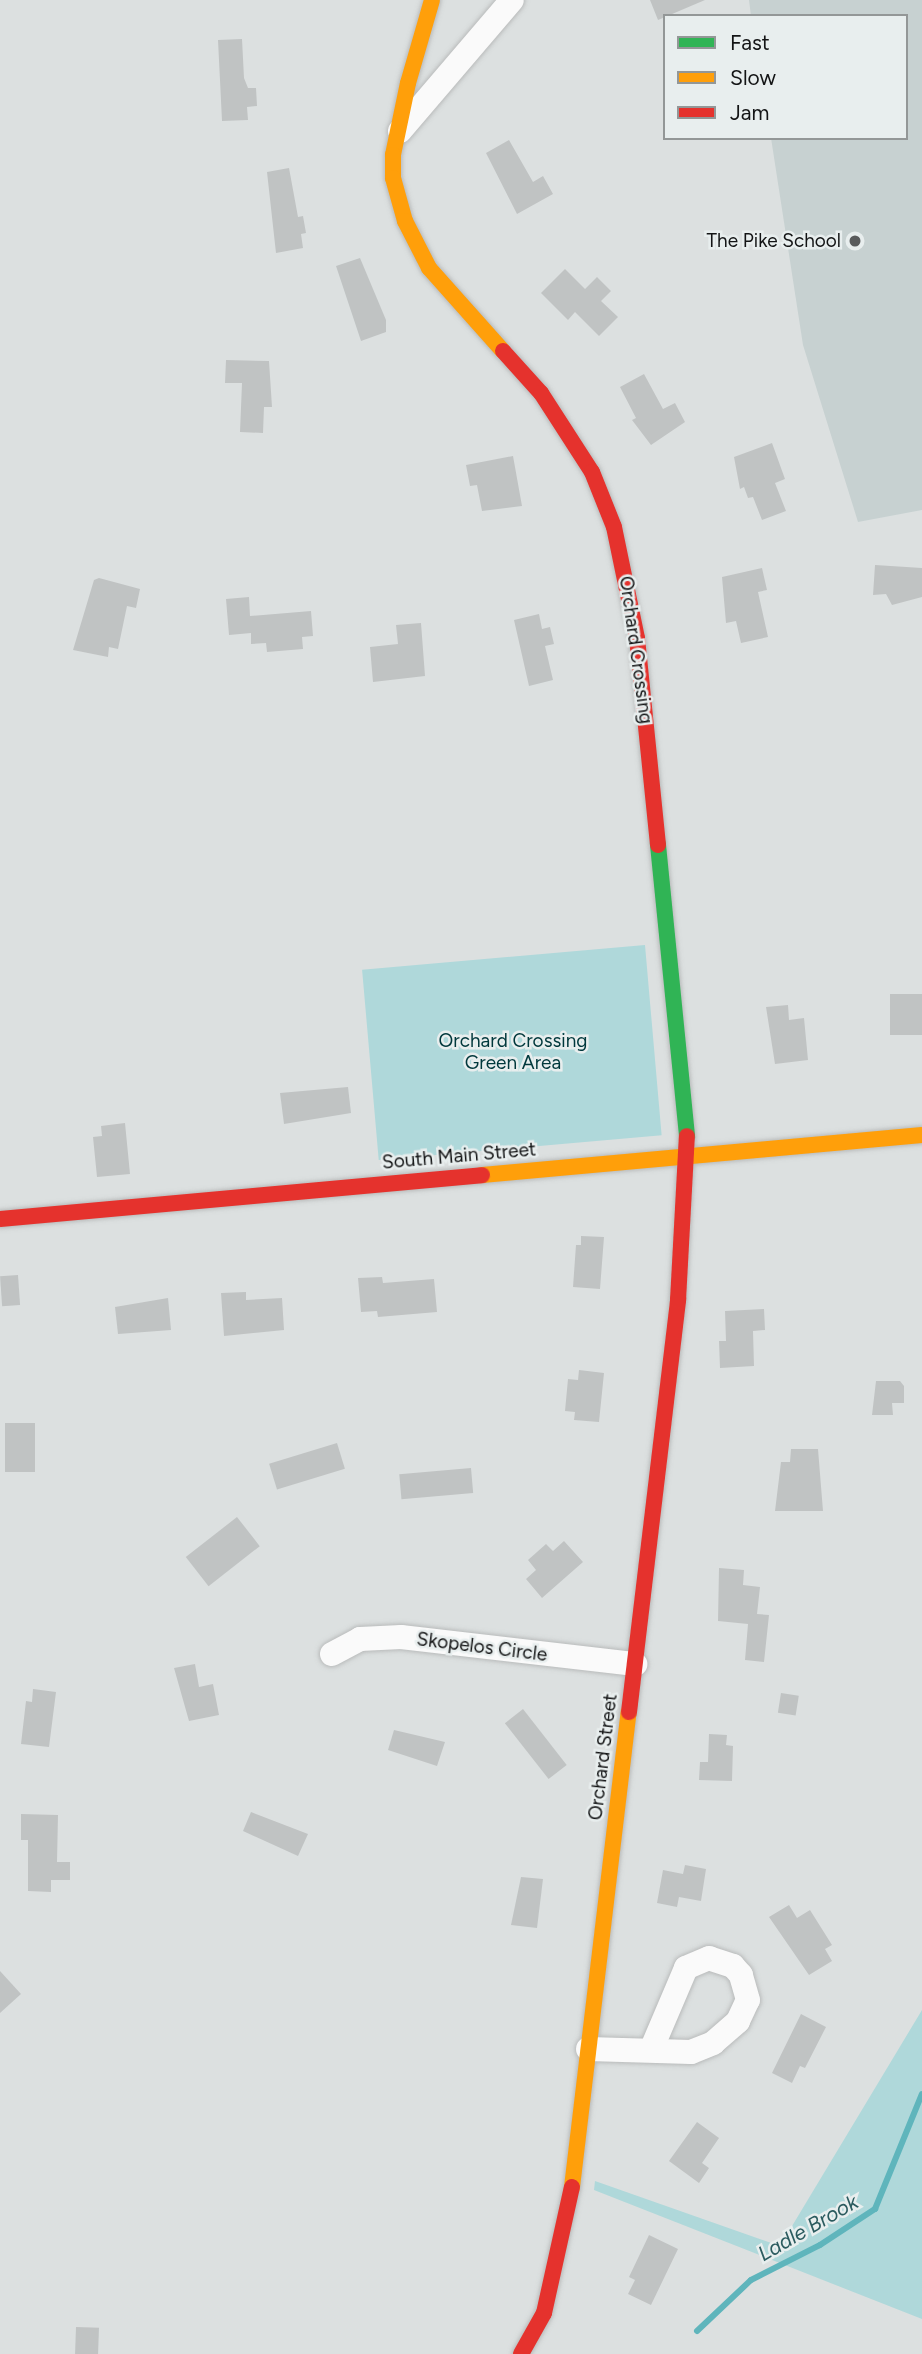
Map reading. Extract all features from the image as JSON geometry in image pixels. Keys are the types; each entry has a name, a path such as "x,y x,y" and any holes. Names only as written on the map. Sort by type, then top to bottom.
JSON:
{"street":[{"name":"Orchard Crossing","path":"432,0 408,83 393,178 405,221 429,268 540,391 592,472 614,527 637,638 690,1156"},
{"path":"400,131 512,0"},
{"name":"South Main Street","path":"0,1219 922,1135"},
{"name":"Orchard Street","path":"521,2354 544,2313 555,2280 568,2218 690,1190 690,1156"},
{"name":"Skopelos Circle","path":"332,1654 360,1639 401,1637 635,1664"},
{"path":"588,2049 651,2049"}],"shaded area":[{"name":"The Pike School","path":"749,0 922,0 922,510 858,522 803,345 771,140 908,140 908,14 751,14"}],"green space":[{"name":"Orchard Crossing Green Area","path":"645,945 662,1135 379,1160 362,970"},
{"path":"922,2010 922,2319 594,2190 595,2181 780,2246"}],"building":[{"path":"650,0 705,0 672,14 663,14 663,18 658,20"},
{"path":"242,39 244,78 248,88 256,88 257,106 247,107 248,120 222,121 218,40"},
{"path":"509,140 533,182 543,176 553,194 517,214 486,153"},
{"path":"289,168 298,217 303,216 306,233 301,234 303,248 276,253 267,172"},
{"path":"360,258 386,320 386,332 361,341 336,266"},
{"path":"565,269 585,289 597,277 611,291 601,301 618,317 599,336 575,312 568,320 541,293"},
{"path":"226,360 269,361 272,407 264,407 263,433 240,432 242,383 225,383"},
{"path":"644,374 663,409 675,403 685,422 651,445 632,420 636,418 620,387"},
{"path":"772,443 785,479 775,483 786,511 762,520 753,497 748,498 744,487 740,489 734,457"},
{"path":"513,456 522,506 482,511 477,485 470,486 466,465"},
{"path":"875,565 922,568 922,597 892,605 886,594 873,595"},
{"path":"762,568 767,590 758,592 768,637 741,643 736,621 726,623 722,577"},
{"path":"99,578 140,589 136,608 127,606 118,649 109,647 108,657 73,650 94,580"},
{"path":"249,597 250,616 311,611 313,636 302,637 303,649 267,652 266,643 251,644 251,633 229,635 226,599"},
{"path":"539,614 542,629 550,627 554,644 545,646 553,680 529,686 514,620"},
{"path":"421,623 425,676 373,682 370,647 398,644 396,625"},
{"path":"890,994 922,994 922,1035 890,1035"},
{"path":"788,1005 789,1020 804,1018 808,1060 775,1064 766,1007"},
{"path":"348,1087 351,1113 284,1124 280,1093"},
{"path":"125,1123 130,1174 97,1177 93,1137 102,1136 101,1126"},
{"path":"581,1236 604,1237 600,1289 573,1287 576,1245 581,1245"},
{"path":"18,1275 20,1305 2,1306 0,1276"},
{"path":"382,1277 383,1283 434,1279 437,1312 378,1317 377,1311 361,1312 358,1278"},
{"path":"246,1292 246,1300 282,1298 284,1330 224,1336 221,1293"},
{"path":"168,1298 171,1330 118,1334 115,1307"},
{"path":"764,1309 765,1330 753,1331 754,1366 720,1368 719,1341 726,1341 725,1311"},
{"path":"579,1370 604,1373 599,1422 574,1420 575,1412 565,1411 568,1379 578,1380"},
{"path":"876,1381 900,1381 904,1386 904,1403 892,1403 893,1415 872,1415"},
{"path":"5,1423 35,1423 35,1472 5,1472"},
{"path":"337,1443 345,1469 277,1490 269,1464"},
{"path":"791,1449 818,1449 823,1511 775,1511 781,1462 790,1462"},
{"path":"471,1468 473,1493 401,1499 399,1474"},
{"path":"237,1517 260,1546 209,1586 186,1557"},
{"path":"564,1541 583,1562 542,1598 526,1579 536,1570 528,1560 546,1544 553,1551"},
{"path":"719,1568 744,1570 743,1585 760,1587 757,1614 769,1615 764,1662 745,1660 748,1624 718,1621"},
{"path":"195,1664 199,1687 213,1684 219,1715 189,1721 174,1668"},
{"path":"33,1689 56,1692 49,1747 21,1744 26,1701 32,1702"},
{"path":"781,1693 799,1696 796,1716 778,1713"},
{"path":"523,1709 567,1765 549,1779 505,1723"},
{"path":"394,1730 445,1742 437,1766 388,1750"},
{"path":"709,1734 727,1735 726,1745 733,1746 732,1781 699,1780 700,1762 708,1762"},
{"path":"251,1812 308,1834 298,1856 243,1831"},
{"path":"21,1814 58,1815 57,1862 70,1862 70,1880 51,1880 51,1892 28,1891 28,1840 21,1840"},
{"path":"685,1865 706,1869 701,1901 679,1897 677,1907 657,1903 663,1870 683,1874"},
{"path":"521,1877 543,1879 537,1928 511,1925"},
{"path":"789,1905 797,1918 810,1910 832,1945 825,1949 832,1961 809,1975 769,1917"},
{"path":"0,1971 21,1994 0,2013"},
{"path":"801,2014 826,2027 805,2068 800,2066 792,2083 772,2073"},
{"path":"697,2122 719,2138 702,2163 709,2168 699,2183 669,2161"},
{"path":"649,2235 678,2249 651,2305 628,2294 635,2280 629,2277"},
{"path":"76,2327 99,2328 98,2354 75,2354"}],"waterway":[{"name":"Ladle Brook","path":"697,2331 751,2280 820,2245 875,2209 922,2094"}],"traffic: fast":[{"path":"658,845 687,1136"}],"traffic: slow":[{"path":"432,0 408,83 393,155 393,178 405,221 429,268 503,351"},
{"path":"482,1175 922,1135"},
{"path":"572,2187 629,1712"}],"traffic: jam":[{"path":"503,351 541,393 592,472 614,527 637,638 658,845"},
{"path":"629,1712 678,1300 687,1136"},
{"path":"0,1219 482,1175"},
{"path":"521,2354 544,2313 572,2187"}],"place":[{"name":"The Pike School","path":"855,241"}]}
